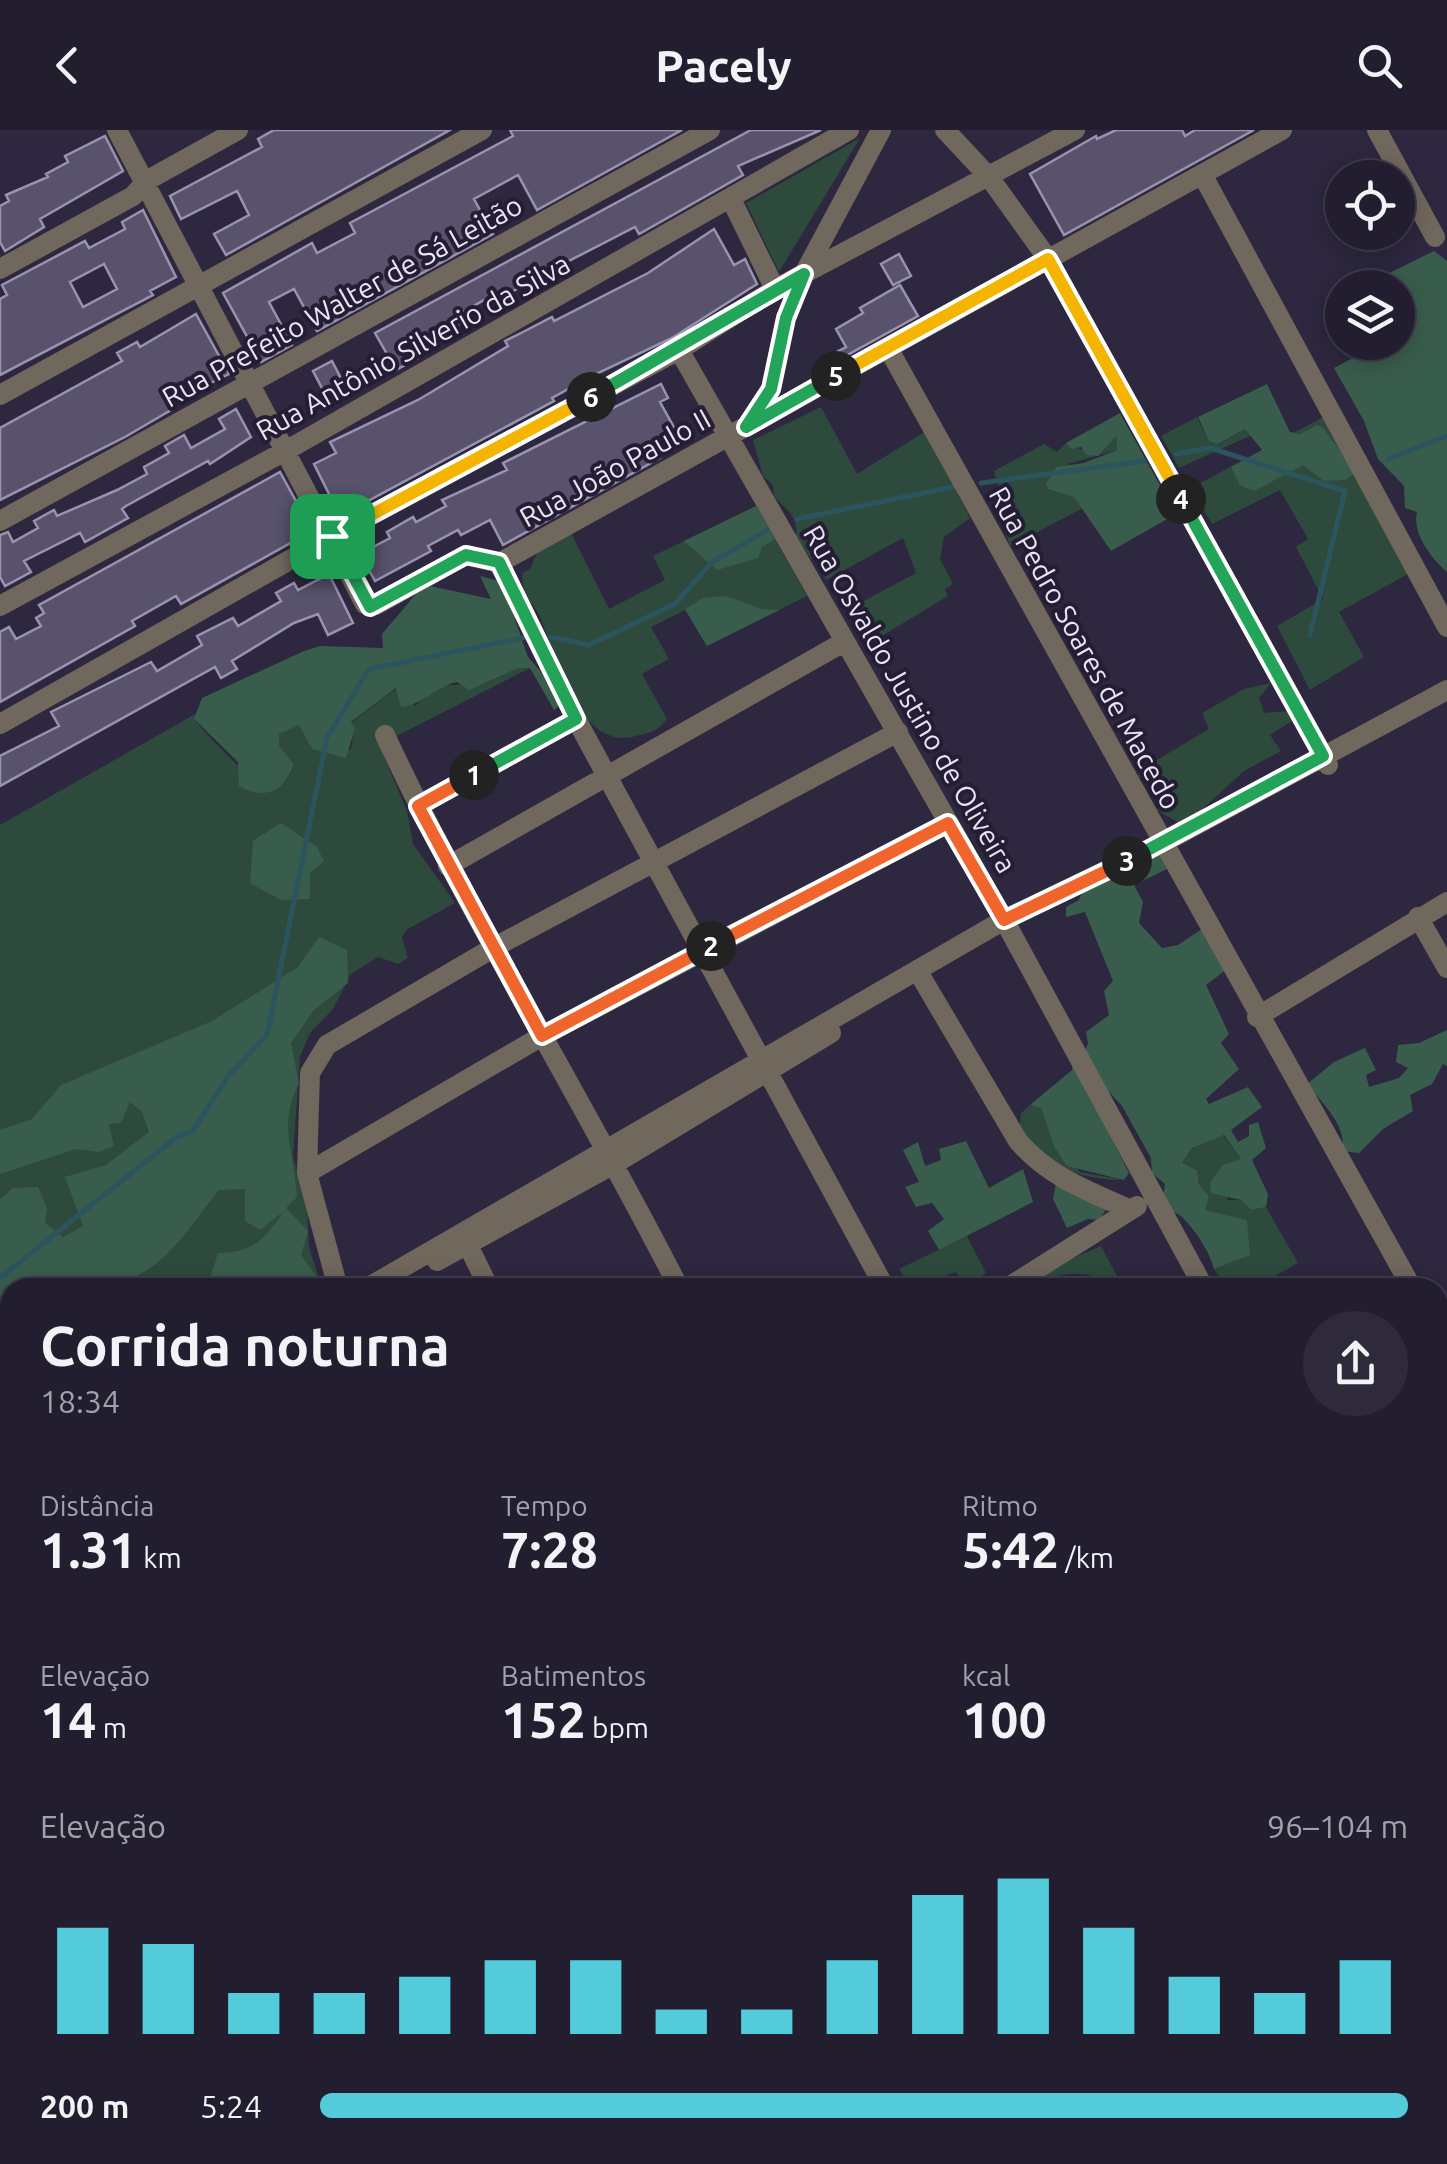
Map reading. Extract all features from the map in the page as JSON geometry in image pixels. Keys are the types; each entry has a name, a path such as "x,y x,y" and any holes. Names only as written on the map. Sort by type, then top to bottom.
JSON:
{"street":[{"path":"117,130 332,536"},
{"path":"0,269 133,196 146,180 238,130"},
{"path":"0,395 482,130"},
{"name":"Rua Prefeito Walter de Sá Leitão","path":"0,521 710,130"},
{"name":"Rua Antônio Silverio da Silva","path":"0,606 287,450 848,130"},
{"path":"738,432 771,389 786,318 804,274 881,130"},
{"path":"945,130 989,177 1048,259 1326,760"},
{"path":"0,724 332,536 679,350 775,289 1076,130"},
{"name":"Rua João Paulo II","path":"332,536 365,604 376,605 466,555 491,560 738,432 1282,130"},
{"path":"1378,130 1435,236"},
{"path":"1202,174 1447,627"},
{"path":"731,200 775,289"},
{"name":"Rua Pedro Soares de Macedo","path":"888,348 1257,1017 1406,1278"},
{"name":"Rua Osvaldo Justino de Oliveira","path":"679,350 738,432 844,642 1006,925 1198,1278"},
{"path":"491,560 657,860 880,1278"},
{"path":"448,866 844,642"},
{"path":"386,1278 612,1155 1006,925 1164,849 1447,690"},
{"path":"1326,760 1447,702"},
{"path":"418,806 576,719"},
{"path":"335,1278 307,1173 306,1104 318,1054 346,1031 493,948 898,732"},
{"path":"384,735 448,866 612,1155 675,1278"},
{"path":"307,1173 542,1036 948,823"},
{"path":"1257,1017 1447,902"},
{"path":"1418,917 1447,968"},
{"path":"920,975 1018,1141 1034,1160 1054,1175 1131,1210"},
{"path":"1024,1278 1152,1197"},
{"path":"406,1278 464,1237"},
{"path":"464,1237 484,1278"}],"green space":[{"path":"860,138 779,272 746,203"},
{"path":"1434,251 1447,261 1447,572 1424,545 1417,528 1417,512 1405,508 1404,486 1378,459 1364,421 1334,368 1349,360 1415,360 1415,270 1395,270"},
{"path":"1267,384 1290,432 1300,434 1317,425 1323,428 1356,472 1345,480 1324,481 1303,465 1254,491 1240,485 1231,467 1262,450 1245,429 1218,444 1209,441 1198,417"},
{"path":"821,407 857,474 926,431 970,518 944,537 940,559 953,584 945,589 948,596 867,645 847,610 916,573 903,538 826,580 817,558 811,559 796,536 793,518 763,476 753,440"},
{"path":"1120,413 1176,514 1111,551 1074,497 1048,489 1046,484 1056,467 1084,463 1117,450 1117,435 1098,456 1086,455 1081,447 1072,449 1066,443"},
{"path":"1327,415 1408,574 1339,612 1364,657 1310,690 1277,626 1323,599 1296,547 1308,539 1280,490 1212,524 1191,488"},
{"path":"1197,417 1209,441 1219,444 1245,429 1252,435 1179,468 1161,436"},
{"path":"1117,434 1117,450 1099,455"},
{"path":"1066,443 1097,456 1068,464 1048,489 1074,496 1083,508 1011,546 994,471 1044,444 1057,452"},
{"path":"756,506 807,596 707,646 685,610 651,627 669,659 642,674 667,719 653,731 636,736 617,737 600,730 574,700 539,615 524,591 522,573 530,569 537,553 571,533 609,609 665,580 653,556"},
{"path":"756,506 775,539 762,547 758,558 717,570 684,541"},
{"path":"480,576 502,582 528,657 549,681 559,706 554,710 530,668 519,668 469,690 457,682 401,707 396,688 351,722 355,728 346,758 312,749 299,725 279,734 279,745 294,765 278,788 264,793 239,786 238,762 194,719 202,698 304,651 320,646 383,648 382,634 416,594 430,586 491,599"},
{"path":"726,596 761,609 779,610 707,646 685,609 703,598"},
{"path":"519,668 530,668 379,745 407,811 413,844 455,903 406,930 402,938 408,958 398,964 378,957 351,974 333,1009 310,1033 300,1057 293,1156 307,1205 309,1248 319,1278 0,1278 0,825 197,713 194,719 260,791 282,784 291,772 294,766 279,745 279,734 299,724 312,749 351,749 351,723 397,688 415,706 439,686 488,682"},
{"path":"1271,683 1259,698 1264,713 1288,711 1294,720 1270,735 1281,751 1244,771 1184,826 1157,810 1160,795 1156,785 1139,777 1140,770 1209,729 1202,713 1244,689"},
{"path":"281,823 317,847 324,861 310,873 310,899 281,900 250,883 253,841"},
{"path":"1159,852 1167,869 1134,885 1143,902 1139,923 1162,948 1178,945 1202,929 1227,969 1206,985 1229,1034 1221,1043 1239,1069 1206,1099 1209,1104 1248,1087 1262,1107 1231,1130 1238,1142 1249,1136 1249,1125 1258,1122 1266,1148 1252,1160 1268,1194 1266,1207 1251,1210 1241,1200 1211,1193 1210,1182 1223,1165 1241,1159 1224,1135 1192,1148 1182,1163 1197,1170 1199,1184 1209,1197 1205,1210 1247,1220 1250,1255 1214,1269 1193,1229 1162,1205 1165,1184 1152,1173 1151,1158 1122,1106 1082,1062 1088,1043 1086,1032 1109,1015 1104,991 1113,981 1085,912 1066,917 1066,907 1079,900 1084,888"},
{"path":"319,937 347,950 348,983 314,1010 291,1043 299,1084 288,1125 297,1197 286,1208 308,1231 301,1255 318,1278 210,1278 218,1253 240,1251 256,1243 283,1212 260,1230 245,1221 245,1189 219,1190 166,1255 133,1277 0,1278 0,1199 13,1188 38,1187 47,1208 45,1223 63,1237 83,1226 65,1177 106,1165 149,1132 142,1112 130,1102 121,1123 109,1124 114,1146 99,1152 76,1149 0,1174 0,1130 32,1119 61,1085 212,1021 297,968"},
{"path":"1447,1030 1447,1066 1443,1064 1432,1084 1410,1095 1413,1111 1383,1129 1359,1153 1342,1151 1337,1124 1307,1084 1334,1062 1365,1048 1376,1070 1366,1075 1369,1087 1399,1078 1408,1068 1396,1062 1398,1045 1419,1043"},
{"path":"1073,1062 1129,1173 1124,1180 1067,1166 1054,1146 1041,1108 1030,1105 1072,1070"},
{"path":"1030,1105 1041,1107 1054,1146 1080,1172 1124,1180 1077,1173 1044,1154 1019,1132 1021,1113"},
{"path":"1223,1135 1241,1159 1227,1200 1241,1200 1251,1210 1266,1207 1298,1263 1271,1278 1220,1278 1214,1269 1249,1254 1219,1215 1204,1210 1197,1170 1182,1163 1192,1148"},
{"path":"966,1141 989,1188 1023,1169 1033,1202 939,1250 928,1231 944,1219 932,1203 916,1207 905,1187 919,1182 903,1150 918,1142 925,1166 941,1160 939,1149"},
{"path":"1056,1183 1107,1208 1099,1220 1088,1219 1067,1228 1053,1199"},
{"path":"967,1236 986,1273 978,1278 960,1278 956,1272 939,1278 905,1278 899,1269"},
{"path":"1101,1246 1118,1278 1069,1274 1035,1278"}],"building":[{"path":"274,130 450,130 226,255 214,234 249,215 237,191 181,219 170,196 262,147 258,139"},
{"path":"510,130 682,130 537,210 518,175 474,199 493,234 317,331 294,289 269,302 292,345 261,362 223,293 312,243 317,253 355,233 350,223 513,136"},
{"path":"751,130 821,130 738,166 743,175 639,234 635,227 561,265 529,288 526,284 504,296 509,306 495,314 486,299 463,312 468,320 434,338 418,351 421,356 396,370 375,333"},
{"path":"1116,130 1182,130 1185,136 1195,130 1254,130 1064,235 1030,174 1096,136 1097,139"},
{"path":"105,136 123,171 40,219 44,227 5,251 0,242 0,206 9,201 6,195 48,177 46,174 68,162 65,156"},
{"path":"143,210 176,277 150,291 153,295 0,375 0,299 7,295 2,285 85,241 89,248 125,229 122,222","holes":["104,264 117,289 83,307 70,282"]},
{"path":"714,229 734,265 745,259 757,284 672,338 598,373 552,398 554,401 340,516 314,464 336,453 330,442 418,400 508,346 505,341 648,273"},
{"path":"899,254 911,276 893,285 881,264"},
{"path":"900,285 918,316 831,364 827,357 846,347 836,329 863,313 860,308"},
{"path":"196,314 229,374 168,404 171,410 125,437 0,500 0,428 122,361 117,353 137,342 140,347"},
{"path":"332,361 344,384 325,394 313,371"},
{"path":"661,384 668,398 660,402 676,431 652,443 660,458 503,545 490,520 461,535 458,530 428,546 431,551 375,581 360,554 390,538 387,532 413,517 416,522 446,506 442,500 507,470 503,463"},
{"path":"236,409 251,437 210,464 208,461 126,506 122,509 128,518 85,542 80,533 24,561 31,572 5,586 0,577 0,535 8,532 13,542 38,528 34,521 54,510 57,516 147,474 144,467 169,453 165,446 184,435 191,448 225,429 219,419"},
{"path":"280,472 302,512 293,517 303,536 181,604 176,596 132,621 135,626 0,702 0,632 9,627 16,639 41,626 36,618 44,613 39,605"},
{"path":"329,574 353,623 328,635 318,614 294,623 232,661 237,669 221,678 215,667 0,786 0,756 59,726 51,712 151,662 157,671 202,645 197,636 233,618 238,626 281,601 276,593 294,583 298,590"}],"waterway":[{"path":"1388,459 1447,436"},
{"path":"1176,454 1210,448 1345,491 1310,635"},
{"path":"981,483 1144,461"},
{"path":"797,519 953,487"},
{"path":"551,637 589,645 675,604 711,563 773,527"},
{"path":"0,1278 178,1136 192,1132 229,1075 267,1035 327,738 369,669 527,637"}],"route":[{"path":"1048,259 1323,756 1161,844 1004,920 948,823 542,1036 418,806 576,719 499,562 466,555 370,607 332,536 679,350 804,274 786,318 772,368 771,389 746,427 1048,259"}]}
